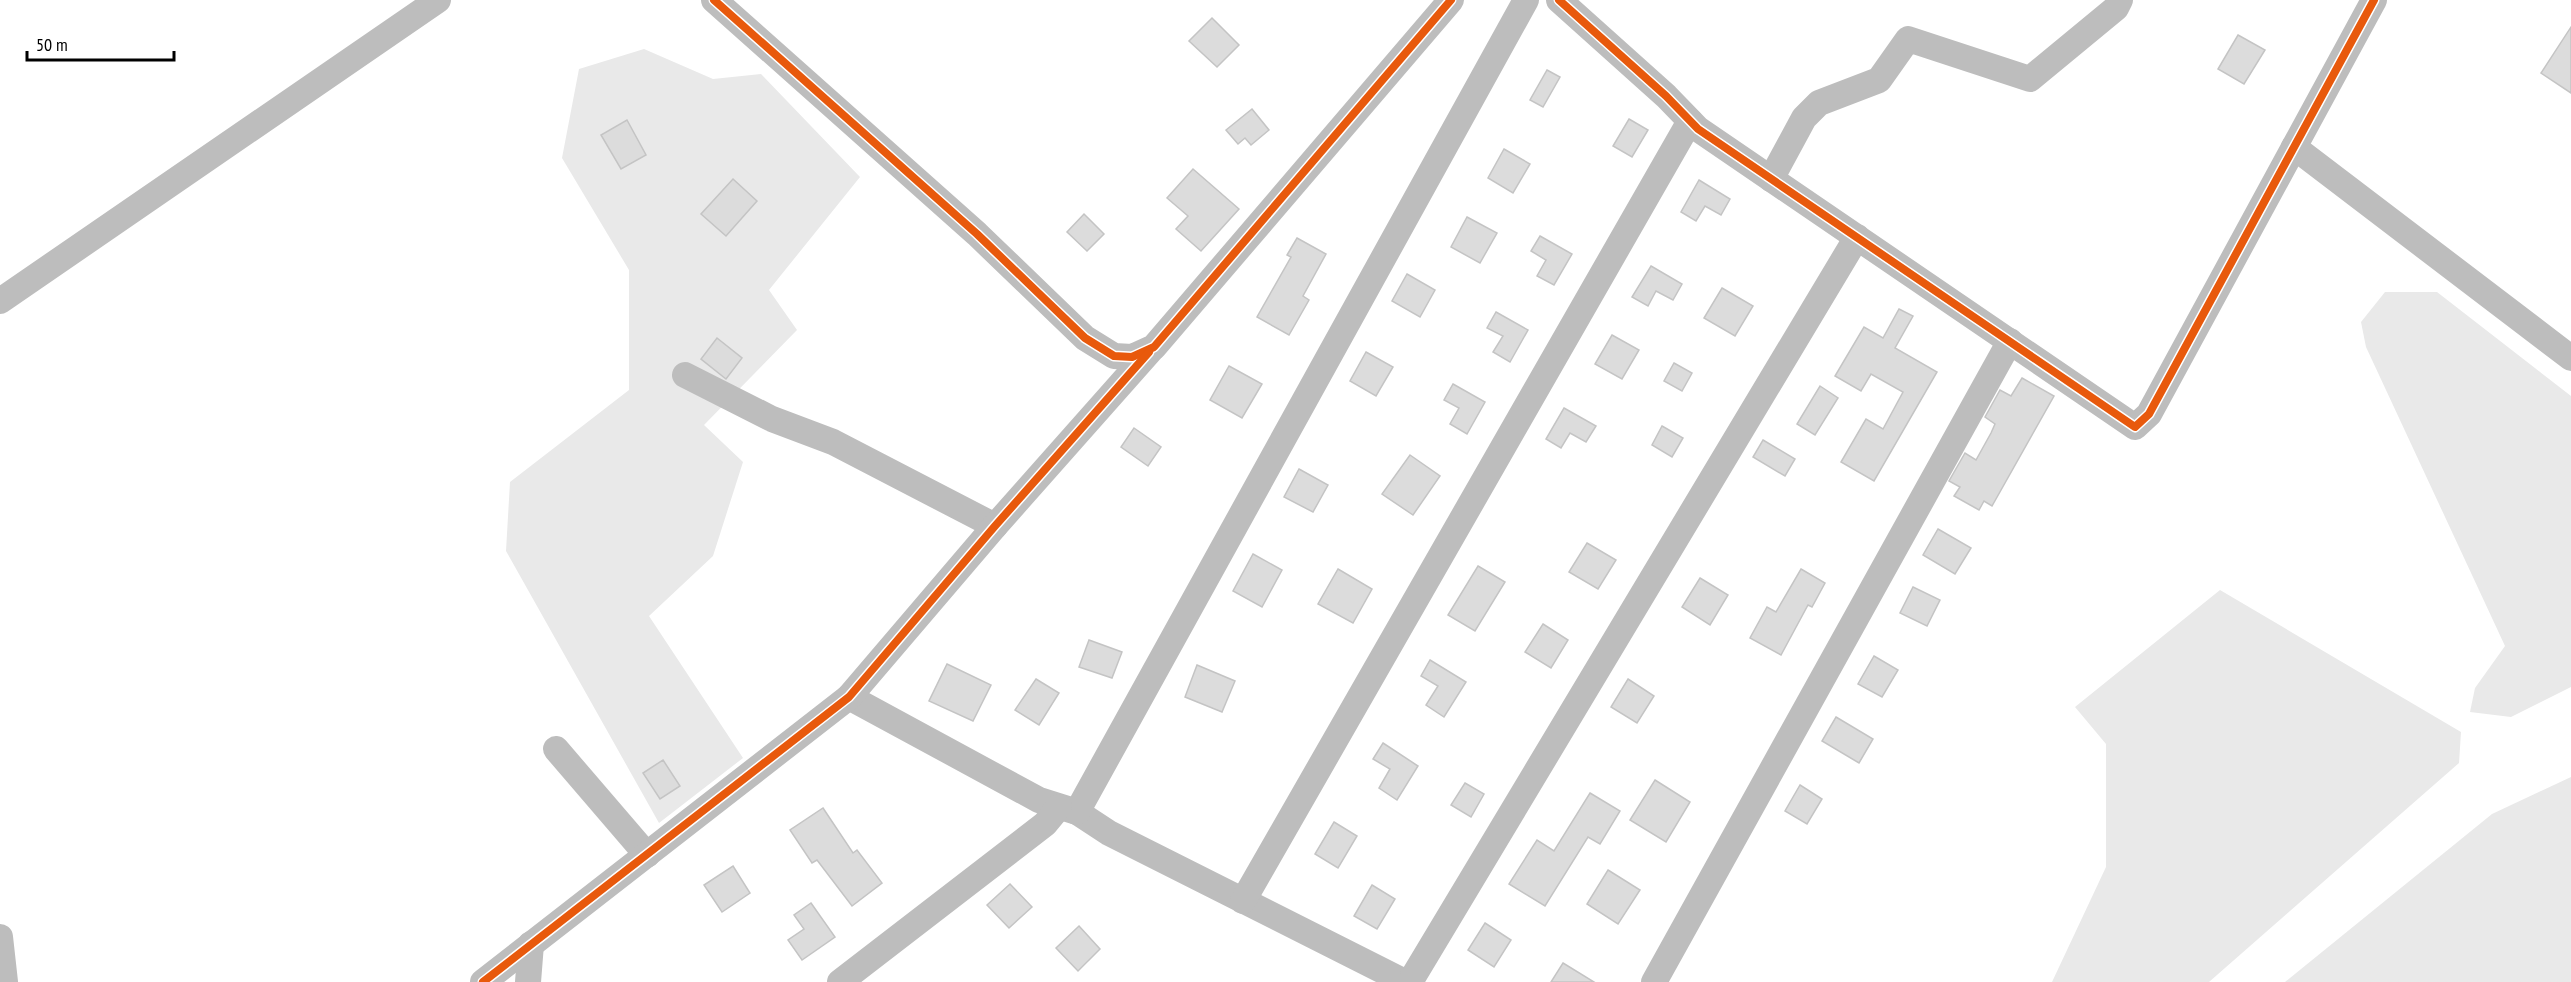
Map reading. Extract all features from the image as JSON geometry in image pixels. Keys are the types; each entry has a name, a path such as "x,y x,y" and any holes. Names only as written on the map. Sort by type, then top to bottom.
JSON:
{"street":[{"path":"0,301 438,0"},
{"path":"714,0 977,234 1085,338 1114,356 1132,357 1154,346"},
{"path":"483,982 849,697 1451,0"},
{"path":"840,982 1045,824 1068,809 1526,0"},
{"path":"1559,0 1666,96 1698,129 2134,427 2149,414 2374,0"},
{"path":"1771,179 1804,118 1819,103 1879,80 1908,39 2030,79 2116,8 2120,0"},
{"path":"1243,900 1690,121"},
{"path":"2294,147 2571,358"},
{"path":"1410,982 1857,237"},
{"path":"1654,982 2010,341"},
{"path":"685,375 772,420 833,442 995,526"},
{"path":"849,697 1039,800 1068,809 1109,833 1405,982"},
{"path":"556,749 647,855"},
{"path":"0,937 5,982"},
{"path":"528,982 531,944"}],"shaded area":[{"path":"644,49 713,79 761,74 860,177 769,290 797,330 704,425 743,462 713,556 649,616 743,758 659,823 506,551 510,482 629,390 629,270 562,158 579,69"},
{"path":"2385,292 2437,292 2571,396 2571,687 2511,717 2470,712 2475,688 2505,646 2366,347 2361,322"},
{"path":"2220,590 2461,732 2459,763 2209,982 2052,982 2106,867 2106,744 2075,707"},
{"path":"2571,777 2571,982 2285,982 2492,814"}],"building":[{"path":"1212,18 1239,45 1217,67 1189,41"},
{"path":"2571,27 2571,93 2541,73"},
{"path":"2238,35 2265,50 2244,84 2218,69"},
{"path":"1547,70 1560,77 1543,107 1530,100"},
{"path":"1252,109 1269,130 1251,145 1245,138 1238,144 1226,130"},
{"path":"1629,119 1648,130 1632,157 1613,146"},
{"path":"627,120 646,155 621,169 601,135"},
{"path":"1504,149 1530,164 1513,193 1488,178"},
{"path":"1193,169 1239,209 1201,251 1176,229 1188,216 1167,198"},
{"path":"733,179 757,201 726,236 701,214"},
{"path":"1699,180 1730,199 1721,215 1705,206 1696,221 1681,212"},
{"path":"1084,214 1104,234 1087,251 1067,232"},
{"path":"1467,217 1497,233 1480,263 1451,247"},
{"path":"1540,236 1572,254 1554,285 1537,276 1546,260 1531,251"},
{"path":"1297,238 1326,254 1303,296 1309,300 1289,335 1257,317 1291,257 1287,255"},
{"path":"1651,266 1682,284 1673,300 1656,291 1648,306 1632,297"},
{"path":"1407,274 1435,290 1420,317 1392,301"},
{"path":"1722,288 1753,306 1735,336 1704,318"},
{"path":"1899,309 1913,316 1895,348 1937,372 1874,481 1841,462 1866,419 1883,429 1903,392 1871,374 1861,391 1835,376 1864,327 1883,338"},
{"path":"1496,312 1528,330 1510,362 1493,352 1503,336 1487,328"},
{"path":"1612,335 1639,350 1622,379 1595,364"},
{"path":"717,338 742,358 726,379 701,359"},
{"path":"1366,352 1393,367 1376,396 1350,381"},
{"path":"1674,363 1692,373 1682,391 1664,381"},
{"path":"1229,366 1262,384 1242,418 1210,400"},
{"path":"2022,378 2054,396 1992,506 1984,501 1979,510 1954,496 1960,487 1949,481 1965,453 1976,460 1995,424 1985,417 2000,390 2011,396"},
{"path":"1453,384 1485,402 1467,434 1450,424 1459,408 1444,400"},
{"path":"1820,386 1838,398 1815,435 1797,424"},
{"path":"1564,408 1596,426 1586,442 1570,433 1561,448 1546,439"},
{"path":"1662,426 1683,438 1672,457 1652,445"},
{"path":"1134,428 1161,447 1148,466 1121,447"},
{"path":"1763,440 1795,459 1785,476 1753,457"},
{"path":"1410,455 1440,476 1413,515 1382,494"},
{"path":"1299,469 1328,485 1313,512 1284,497"},
{"path":"1938,529 1971,548 1955,574 1923,555"},
{"path":"1587,543 1616,560 1598,589 1569,572"},
{"path":"1253,554 1282,570 1262,607 1233,591"},
{"path":"1478,566 1505,582 1475,631 1448,615"},
{"path":"1338,569 1372,589 1353,623 1318,604"},
{"path":"1801,569 1825,583 1812,607 1808,605 1781,655 1750,638 1767,607 1776,612"},
{"path":"1700,578 1728,595 1710,625 1682,607"},
{"path":"1913,587 1940,600 1927,626 1900,613"},
{"path":"1543,624 1568,640 1551,668 1525,652"},
{"path":"1089,640 1122,652 1112,678 1079,667"},
{"path":"1874,656 1898,670 1882,697 1858,684"},
{"path":"1430,660 1466,682 1444,717 1426,705 1438,686 1421,676"},
{"path":"947,664 991,685 973,721 929,701"},
{"path":"1197,665 1235,681 1222,712 1185,697"},
{"path":"1036,679 1059,693 1039,725 1015,710"},
{"path":"1628,679 1654,696 1637,723 1611,707"},
{"path":"1836,717 1873,739 1859,763 1822,741"},
{"path":"1383,743 1418,766 1397,800 1379,788 1390,769 1373,759"},
{"path":"663,760 680,786 660,799 643,773"},
{"path":"1655,780 1690,802 1666,842 1630,820"},
{"path":"1465,783 1484,794 1471,817 1451,805"},
{"path":"1800,785 1822,799 1807,824 1785,811"},
{"path":"1590,793 1620,811 1600,844 1588,837 1545,906 1509,884 1537,840 1554,851"},
{"path":"823,808 853,853 857,850 882,883 852,906 817,860 812,863 790,830"},
{"path":"1334,822 1357,836 1338,868 1315,854"},
{"path":"733,866 750,893 722,912 704,885"},
{"path":"1608,870 1640,890 1618,924 1587,904"},
{"path":"1010,884 1032,907 1009,928 987,905"},
{"path":"1372,885 1395,899 1377,929 1354,916"},
{"path":"811,903 835,937 802,960 788,940 804,929 794,915"},
{"path":"1485,923 1511,940 1494,967 1468,950"},
{"path":"1079,926 1100,949 1078,971 1056,948"},
{"path":"1563,963 1594,982 1551,982"}],"cycle path":[{"path":"714,0 977,234 1085,338 1114,356 1132,357 1154,347 1451,0"},
{"path":"1559,0 1666,96 1698,129 2135,427 2149,414 2374,0"},
{"path":"483,982 849,697 995,526 1149,352"}]}
